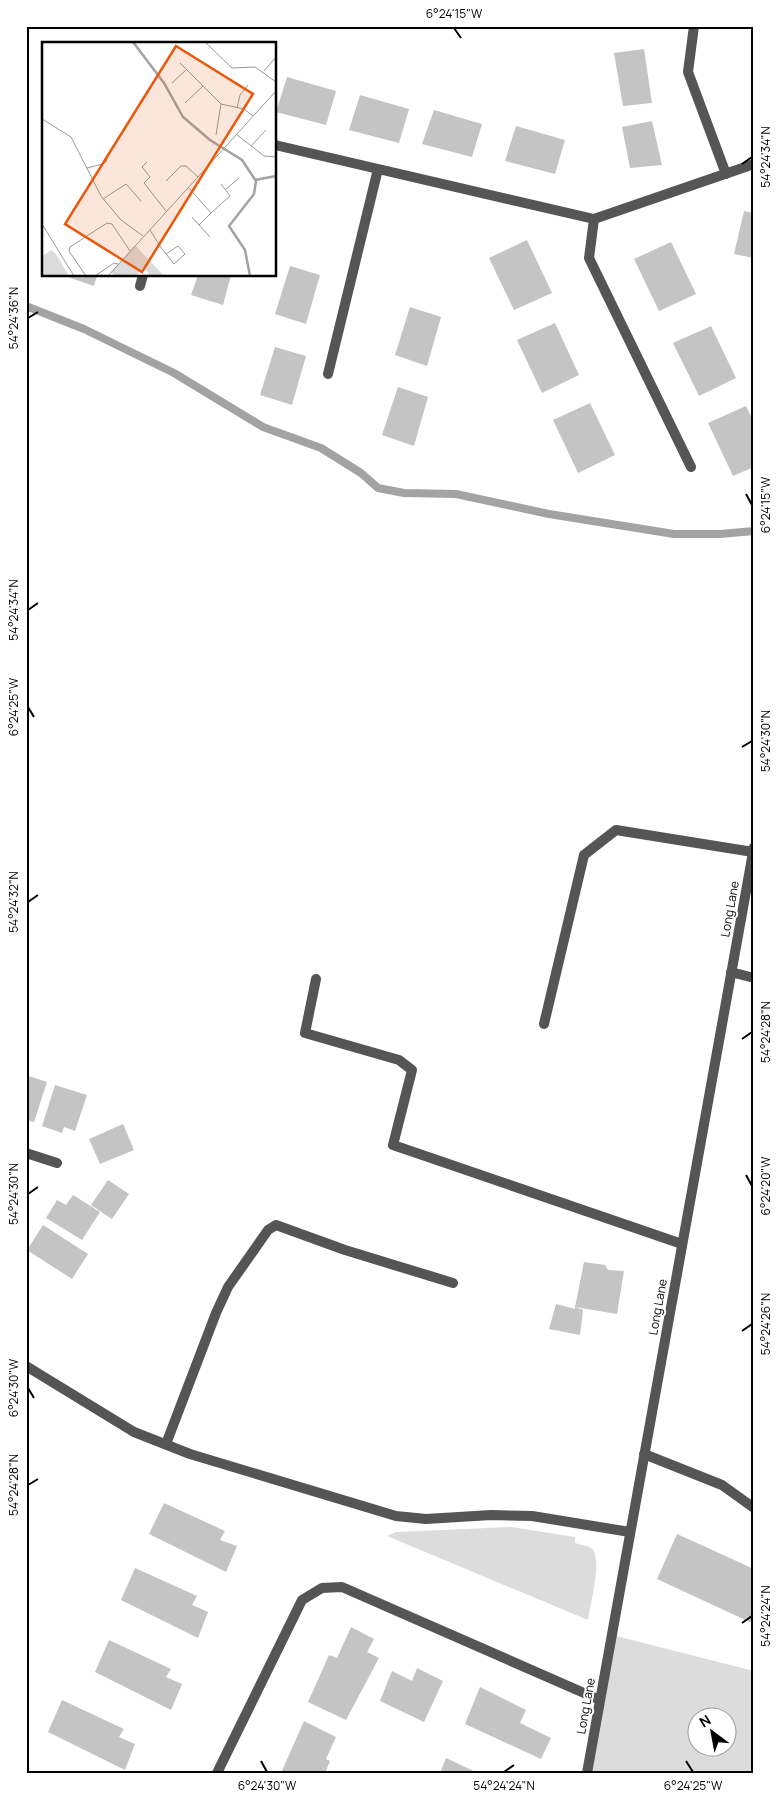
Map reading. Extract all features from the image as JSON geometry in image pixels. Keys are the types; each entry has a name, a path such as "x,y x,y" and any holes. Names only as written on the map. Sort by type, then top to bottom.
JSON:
{"street":[{"path":"694,26 688,72 726,174"},
{"path":"276,145 594,219 754,164"},
{"path":"328,374 378,169"},
{"path":"594,219 589,258 691,467"},
{"path":"140,286 143,276"},
{"path":"544,1024 584,855 616,830 753,849"},
{"name":"Long Lane","path":"587,1773 753,849"},
{"path":"731,972 754,978"},
{"path":"316,979 305,1033 399,1060 412,1070 392,1145 682,1244"},
{"path":"26,1154 57,1163"},
{"path":"166,1444 216,1312 228,1287 268,1230 276,1225 344,1250 453,1283"},
{"path":"26,1366 134,1432 190,1454 396,1516 426,1519 491,1515 532,1516 630,1532"},
{"path":"644,1454 722,1486 754,1508"},
{"path":"217,1773 302,1600 322,1588 342,1587 600,1700"}],"shaded area":[{"path":"511,1527 575,1537 575,1543 587,1546 593,1550 596,1573 588,1620 387,1536 396,1532"},
{"path":"612,1635 754,1671 754,1773 587,1773"}],"building":[{"path":"644,49 652,103 623,106 614,53"},
{"path":"287,77 336,91 326,125 276,112"},
{"path":"360,95 409,109 399,143 349,130"},
{"path":"434,110 482,124 472,157 422,144"},
{"path":"652,121 662,165 630,168 622,127"},
{"path":"516,126 565,140 555,174 505,161"},
{"path":"744,211 754,213 754,258 734,254"},
{"path":"527,240 552,293 514,310 489,258"},
{"path":"671,242 696,294 659,311 634,259"},
{"path":"290,266 320,275 306,324 275,314"},
{"path":"65,276 97,276 94,286"},
{"path":"198,276 231,276 223,305 191,295"},
{"path":"410,307 441,317 427,366 395,355"},
{"path":"555,323 579,375 542,393 517,340"},
{"path":"711,326 736,378 699,396 673,343"},
{"path":"275,347 306,356 292,405 260,395"},
{"path":"398,387 428,397 414,446 382,435"},
{"path":"590,403 615,455 578,473 553,420"},
{"path":"746,406 754,422 754,467 733,476 708,423"},
{"path":"26,1075 47,1082 34,1122 26,1120"},
{"path":"55,1085 87,1095 75,1131 64,1127 62,1133 42,1126"},
{"path":"123,1124 134,1150 100,1164 89,1139"},
{"path":"108,1180 129,1194 112,1219 91,1205"},
{"path":"73,1195 100,1212 82,1240 46,1218 57,1200 66,1205"},
{"path":"43,1225 88,1254 72,1279 27,1250"},
{"path":"584,1262 605,1265 608,1270 624,1271 617,1314 575,1307"},
{"path":"556,1304 575,1309 575,1307 583,1310 580,1335 549,1329"},
{"path":"164,1503 225,1531 220,1540 237,1546 226,1572 149,1534"},
{"path":"677,1534 754,1569 754,1624 657,1579"},
{"path":"135,1568 197,1596 192,1605 208,1612 198,1638 121,1600"},
{"path":"351,1627 374,1639 367,1652 379,1658 346,1720 308,1702 329,1655 337,1658"},
{"path":"109,1640 171,1669 166,1677 182,1684 171,1710 95,1672"},
{"path":"417,1668 443,1681 424,1722 380,1701 392,1671 412,1681"},
{"path":"480,1687 526,1710 520,1723 551,1738 541,1759 465,1724"},
{"path":"62,1700 124,1729 119,1737 135,1744 125,1770 48,1732"},
{"path":"304,1721 336,1737 326,1759 330,1761 325,1773 281,1773"},
{"path":"446,1758 478,1773 440,1773"}],"waterway":[{"path":"26,306 84,329 174,373 263,427 321,448 361,473 378,488 404,493 456,494 549,514 674,534 720,534 754,531"}]}
